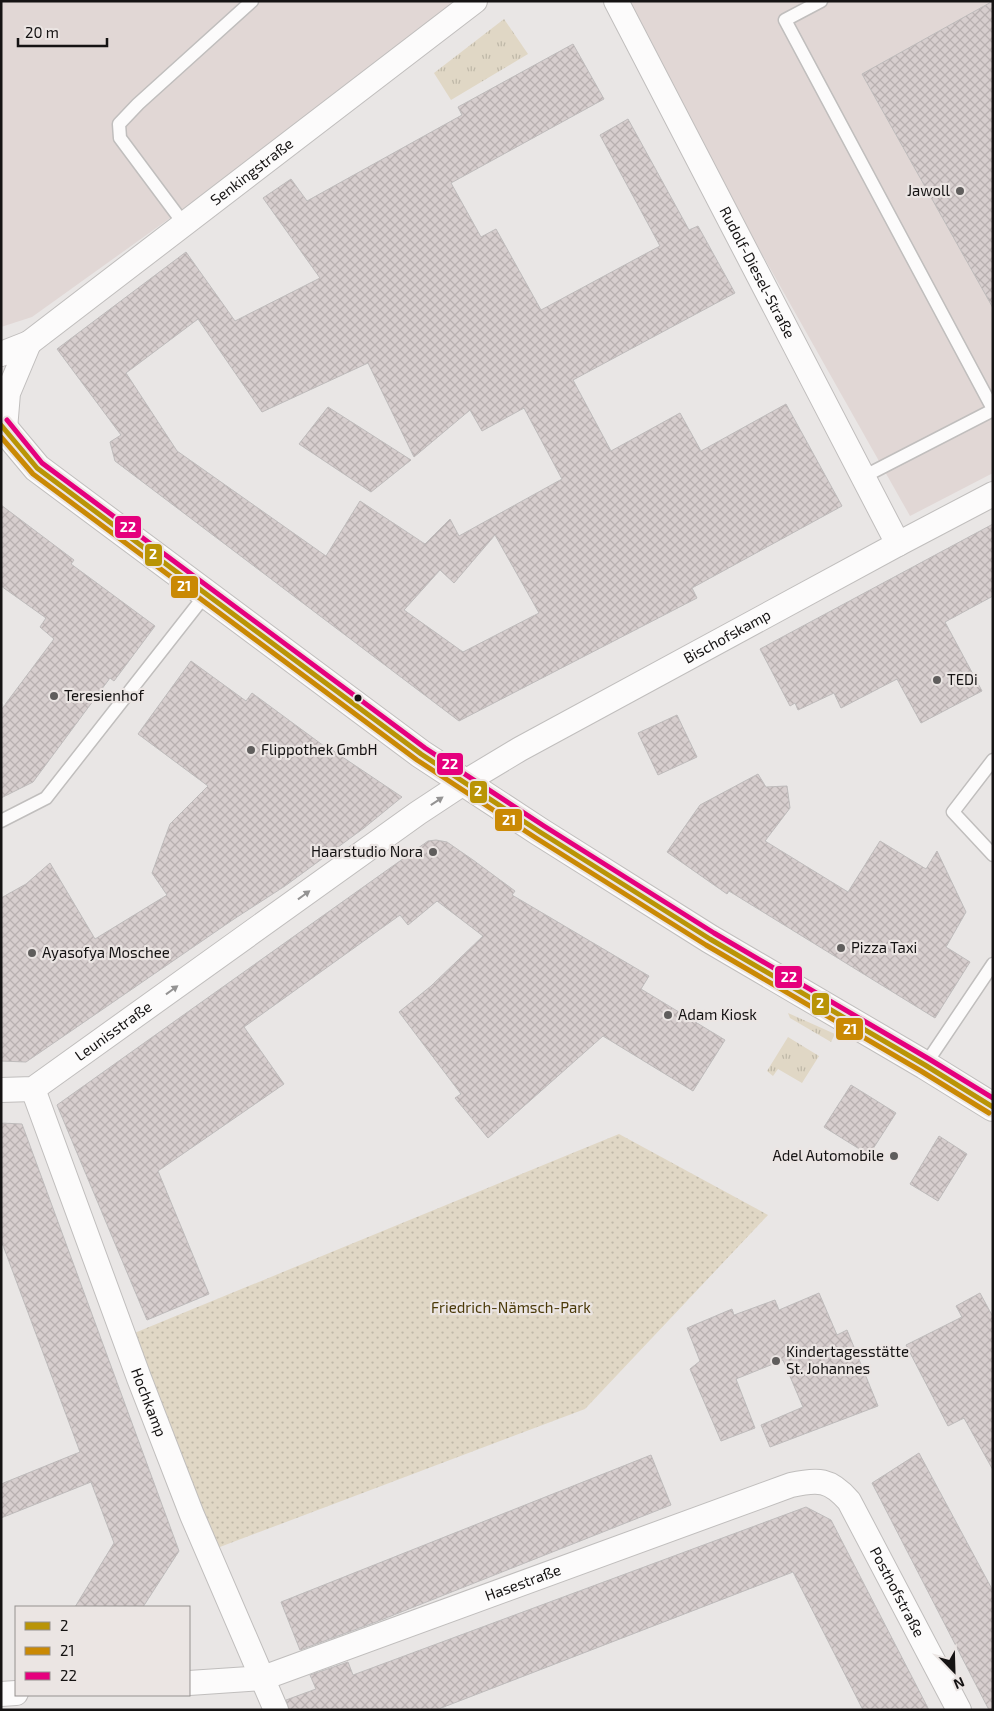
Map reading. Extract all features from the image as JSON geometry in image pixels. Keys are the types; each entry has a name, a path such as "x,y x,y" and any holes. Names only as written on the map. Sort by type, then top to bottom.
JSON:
{"street":[{"name":"Senkingstraße","path":"1,354 29,343 475,1"},
{"name":"Rudolf-Diesel-Straße","path":"616,1 898,544"},
{"name":"Senkingstraße","path":"2,436 8,393 29,343"},
{"path":"2,436 38,468 421,754 540,832 710,939 993,1107"},
{"name":"Bischofskamp","path":"465,782 520,749 993,494"},
{"name":"Leunisstraße","path":"33,1089 418,813 465,782"},
{"path":"1,1090 33,1089"},
{"name":"Hochkamp","path":"33,1089 189,1506 276,1710"},
{"name":"Hasestraße","path":"190,1683 263,1678 792,1485 810,1481 822,1481 841,1491 849,1501"},
{"name":"Posthofstraße","path":"849,1501 958,1710"},
{"path":"1,1694 15,1693"}],"lane":[{"path":"184,224 120,138 119,124 138,104 252,1"},
{"path":"821,1 785,20 993,409 863,477"},
{"path":"1,821 46,798 206,594"},
{"path":"993,760 953,812 993,855"},
{"path":"925,1065 993,964"}],"shaded area":[{"path":"1,1 473,1 32,317 1,327"},
{"path":"619,1 993,1 993,473 910,516"}],"green space":[{"path":"504,19 528,54 451,100 434,73"},
{"path":"788,1013 835,1034 831,1042 790,1018"},
{"path":"788,1037 819,1056 802,1083 778,1069 773,1076 767,1071"},
{"name":"Friedrich-Nämsch-Park","path":"619,1134 768,1215 585,1409 212,1550 132,1334"}],"building":[{"name":"Jawoll","path":"993,1 993,308 862,74"},
{"path":"573,44 604,99 451,183 481,237 496,229 541,310 660,246 600,135 628,119 689,230 698,226 735,293 573,380 611,451 680,413 701,451 786,404 842,506 692,588 697,598 459,721 115,461 110,442 121,435 57,349 186,252 235,321 320,278 263,198 291,179 307,201 462,115 458,107","holes":["198,319 262,412 368,363 414,457 470,410 482,431 524,408 562,479 459,536 450,519 425,544 360,501 326,556 177,451 126,373","495,535 539,613 463,652 404,610 440,570 454,583"]},
{"path":"328,407 411,460 371,492 299,444"},
{"name":"Teresienhof","path":"1,505 74,560 71,564 155,626 114,681 110,678 33,782 1,798 1,710 54,639 40,627 46,618 1,586"},
{"path":"993,524 993,596 945,622 982,691 921,723 897,679 841,708 834,693 798,710 795,703 790,706 760,649"},
{"path":"191,661 246,701 252,693 328,749 402,797 364,828 285,886 26,1062 1,1061 1,898 26,884 50,863 95,939 167,895 152,873 170,824 208,786 138,734"},
{"path":"677,715 697,757 658,775 638,733"},
{"path":"758,774 766,787 787,786 790,808 765,841 848,892 880,841 926,869 937,851 966,912 946,947 970,962 935,1018 729,891 727,894 667,852 700,805"},
{"path":"428,841 447,842 473,860 515,891 512,895 649,976 641,989 725,1040 693,1091 603,1036 488,1138 455,1098 461,1094 399,1012 431,986 483,936 437,901 408,925 400,915 244,1027 284,1084 158,1171 209,1294 147,1320 57,1105"},
{"path":"851,1085 896,1113 869,1155 824,1127"},
{"path":"1,1123 22,1124 179,1551 144,1606 76,1606 114,1543 91,1482 1,1518 1,1484 80,1452 1,1240"},
{"path":"939,1136 967,1154 938,1201 910,1184"},
{"path":"819,1293 837,1335 847,1330 878,1406 770,1447 761,1425 803,1407 783,1360 736,1379 755,1428 721,1441 690,1369 700,1361 687,1328 732,1309 734,1315 775,1300 779,1310"},
{"path":"980,1293 993,1317 993,1470 964,1418 948,1426 906,1345 962,1317 956,1306"},
{"path":"919,1453 993,1591 993,1710 989,1710 872,1483"},
{"path":"651,1455 671,1505 376,1622 300,1650 281,1602"},
{"path":"806,1507 831,1520 929,1710 863,1710 793,1572 436,1710 289,1710 286,1700 316,1689 310,1675 348,1662 353,1675"}],"transit line":[{"name":"22","path":"7,420 42,463 425,748 544,826 714,933 993,1098"},
{"name":"2","path":"1,425 37,468 421,754 540,832 710,939 993,1107"},
{"name":"21","path":"1,437 33,474 417,760 536,838 706,945 989,1113"}],"place":[{"name":"Jawoll","path":"960,191"},
{"name":"TEDi","path":"937,680"},
{"name":"Teresienhof","path":"54,696"},
{"name":"Flippothek GmbH","path":"251,750"},
{"name":"Haarstudio Nora","path":"433,852"},
{"name":"Pizza Taxi","path":"841,948"},
{"name":"Ayasofya Moschee","path":"32,953"},
{"name":"Adam Kiosk","path":"668,1015"},
{"name":"Adel Automobile","path":"894,1156"},
{"name":"Kindertagesstätte St. Johannes","path":"776,1361"}]}
